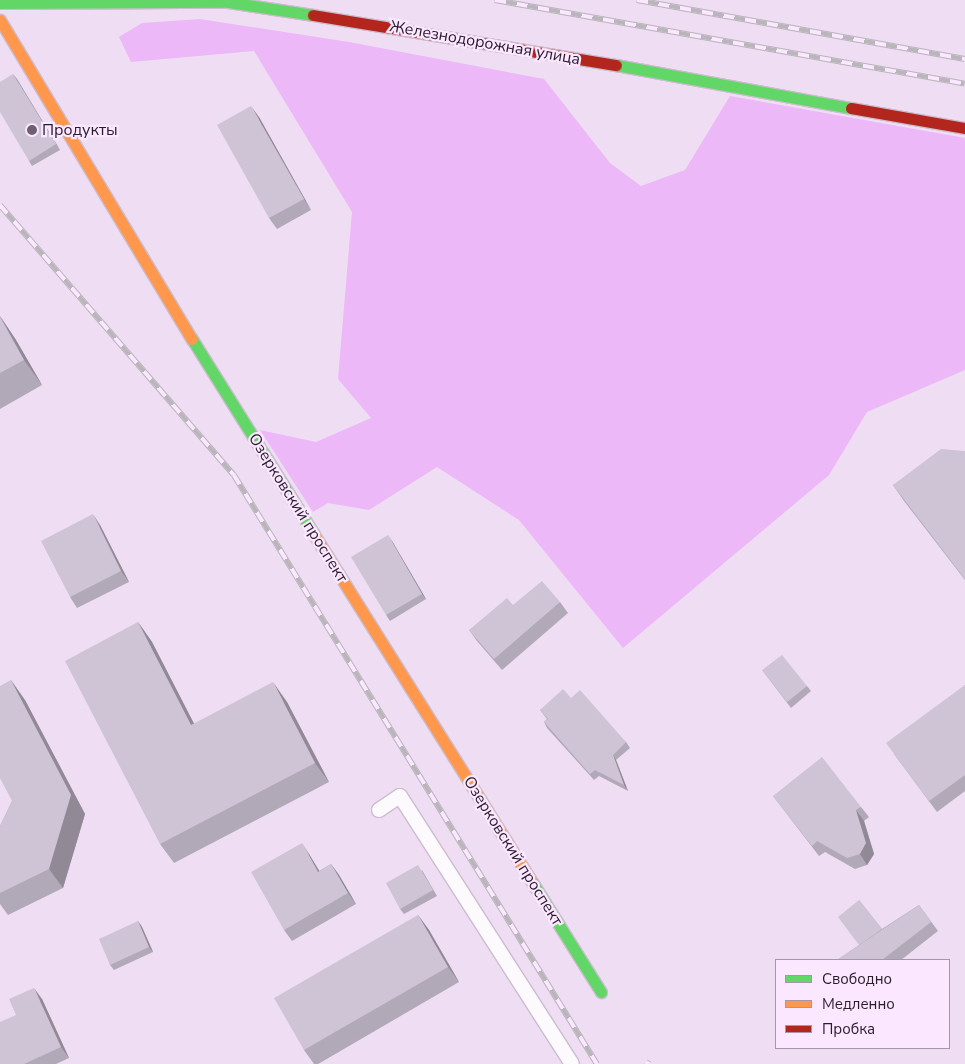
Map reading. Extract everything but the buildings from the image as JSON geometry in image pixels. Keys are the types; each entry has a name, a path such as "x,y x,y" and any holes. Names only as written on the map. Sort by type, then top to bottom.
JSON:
{"street":[{"name":"Железнодорожная улица","path":"0,3 228,2 464,38 965,128"},
{"name":"Озерковский проспект","path":"0,20 180,320 601,992"}],"lane":[{"path":"378,810 400,796 572,1064"}],"shaded area":[{"path":"200,19 349,42 544,79 610,163 641,186 685,170 730,96 965,138 965,370 867,412 829,475 623,648 519,520 437,467 369,510 328,503 313,512 260,430 316,442 371,418 338,379 352,212 254,51 131,62 119,37 142,23"}],"railway":[{"path":"495,0 965,84"},
{"path":"637,0 965,59"},
{"path":"0,205 234,475 597,1064"}],"traffic: fast":[{"path":"0,3 228,2 313,15"},
{"path":"616,65 851,108"},
{"path":"192,339 313,533"},
{"path":"532,882 601,992"}],"traffic: slow":[{"path":"0,20 192,339"},
{"path":"313,533 532,882"}],"traffic: jam":[{"path":"313,15 616,65"},
{"path":"851,108 965,128"}],"place":[{"name":"Продукты","path":"32,130"}]}
